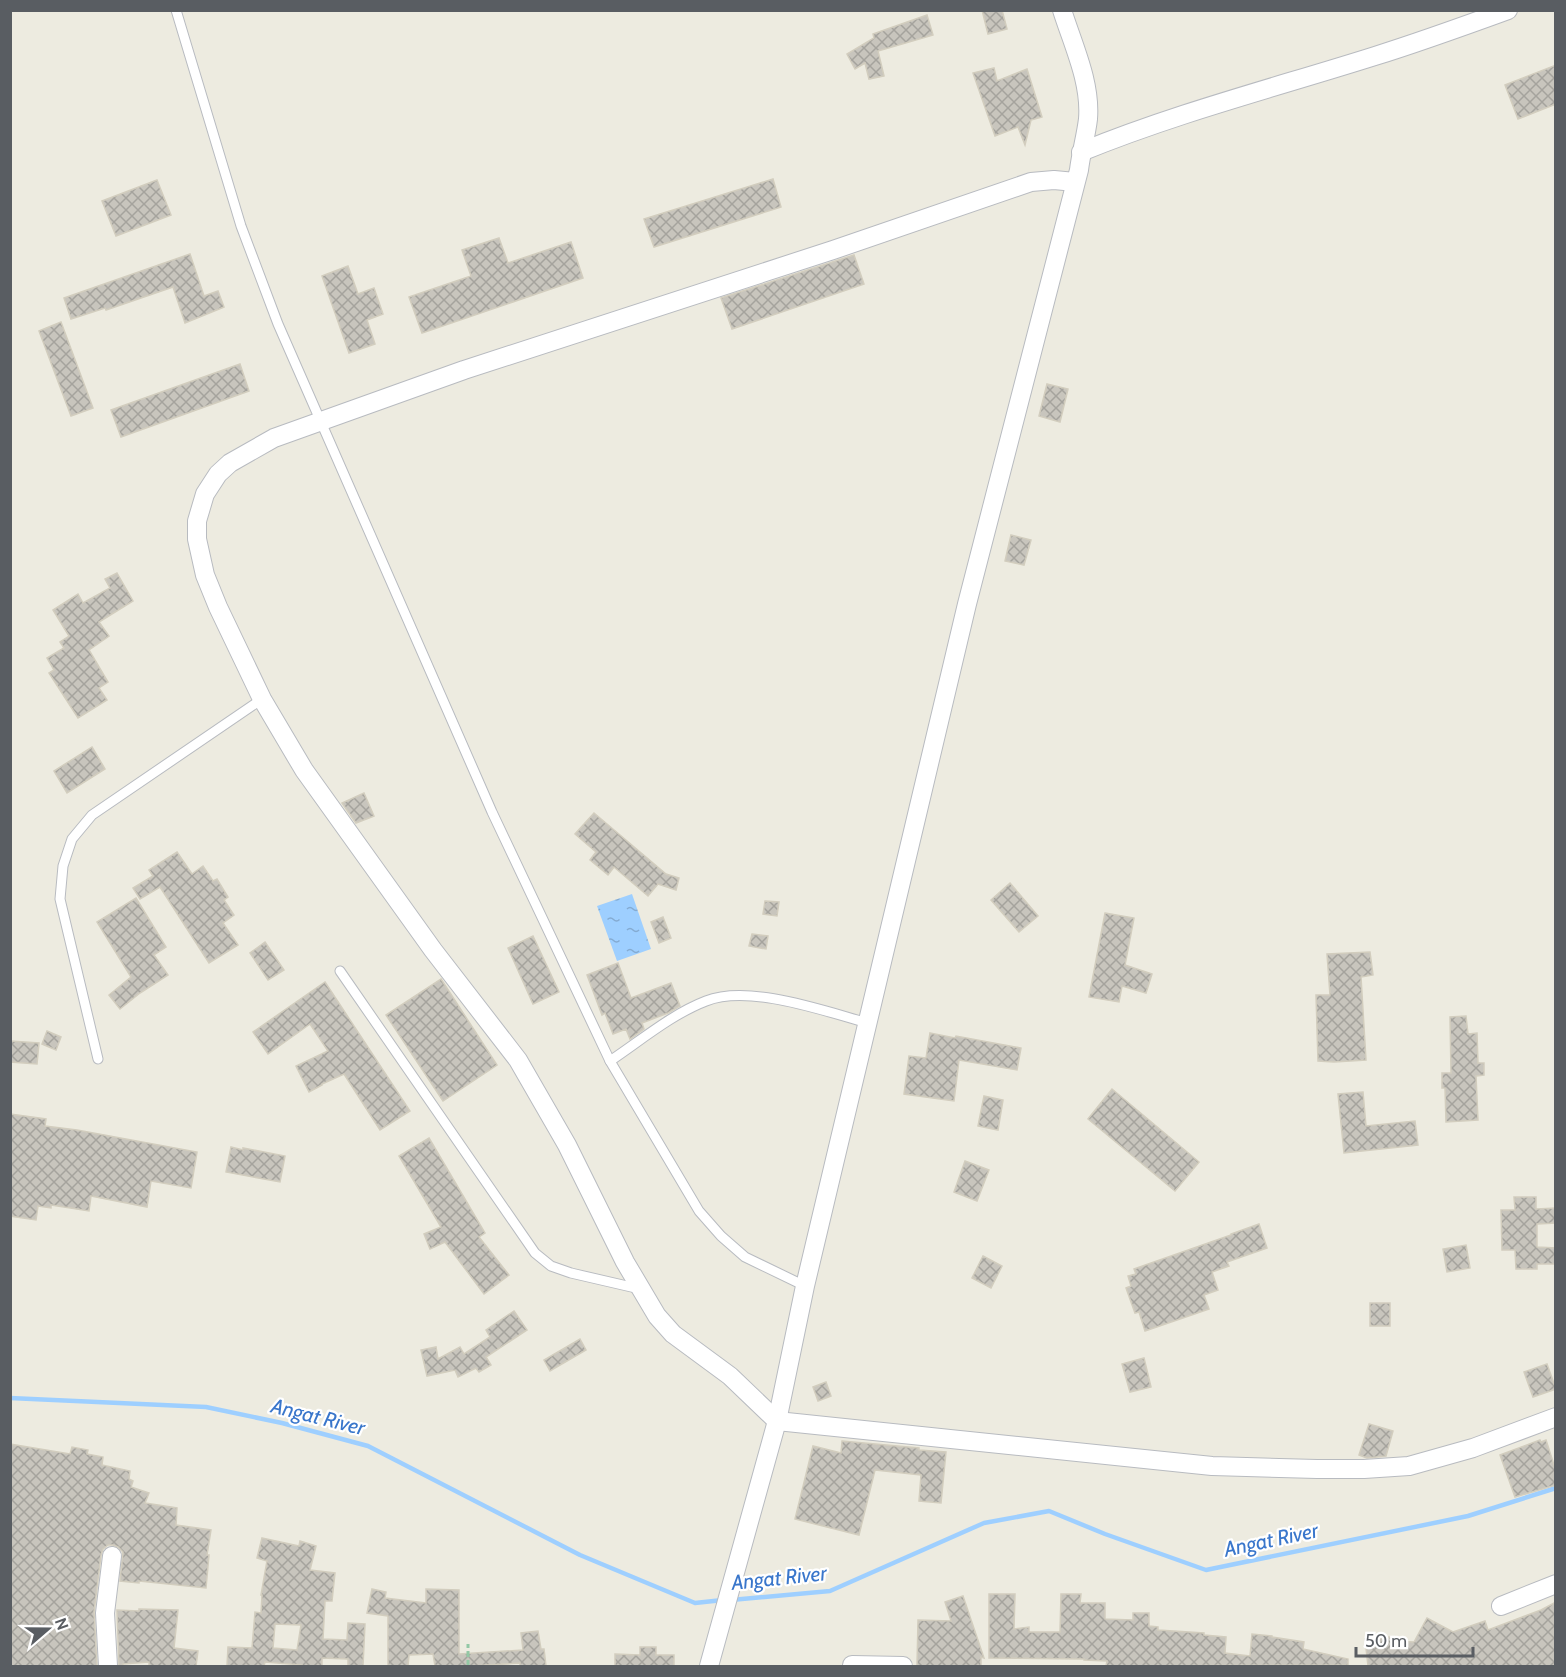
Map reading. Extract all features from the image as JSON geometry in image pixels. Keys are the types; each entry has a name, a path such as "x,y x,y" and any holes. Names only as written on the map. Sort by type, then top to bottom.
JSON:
{"street":[{"path":"709,1666 777,1421 805,1286 967,604 1079,170 1088,120 1086,87 1062,10"},
{"path":"1081,152 1120,136 1376,56 1508,10"},
{"path":"1075,182 1054,180 1031,182 833,250 464,370 274,438 230,463 218,474 206,495 197,521 197,539 205,575 262,699 304,770 433,950 518,1060 567,1145 625,1262 657,1316 673,1334 730,1376 777,1421 1212,1466 1317,1470 1409,1466 1473,1448 1556,1417"},
{"path":"108,1666 105,1613 112,1556"},
{"path":"1501,1606 1556,1584"},
{"path":"852,1665 903,1666"}],"lane":[{"path":"176,10 241,226 278,324 492,812 610,1061 699,1211 721,1236 745,1257 805,1286"},
{"path":"98,1059 60,899 63,866 72,839 92,815 262,699"},
{"path":"340,971 535,1253 551,1266 571,1274 640,1289"},
{"path":"610,1061 680,1014 708,1000 733,996 762,997 788,1002 868,1023"}],"path":[{"path":"468,1644 468,1666"}],"water":[{"path":"632,894 651,949 617,961 597,906"}],"building":[{"path":"982,10 1002,10 1007,29 988,34"},
{"path":"927,15 933,35 878,51 884,76 869,79 865,63 855,69 847,54 874,38 873,34"},
{"path":"1556,65 1556,104 1518,119 1505,85"},
{"path":"994,68 997,81 1027,69 1042,117 1031,120 1025,145 1018,127 995,136 973,73"},
{"path":"773,179 781,207 654,247 644,219"},
{"path":"157,180 171,215 116,236 102,201"},
{"path":"499,238 508,263 571,242 583,278 422,333 409,297 471,276 462,250"},
{"path":"190,254 204,296 218,291 224,307 185,323 173,287 106,310 105,308 71,319 64,298"},
{"path":"854,255 864,284 732,329 721,298"},
{"path":"348,266 358,294 374,288 383,314 367,320 375,344 349,353 322,276"},
{"path":"61,322 93,408 71,416 39,331"},
{"path":"240,364 249,391 121,437 111,410"},
{"path":"1047,384 1068,389 1060,422 1039,416"},
{"path":"1011,535 1031,540 1024,565 1005,561"},
{"path":"117,573 133,601 99,622 109,636 89,650 108,682 99,688 107,700 78,718 49,673 54,670 47,658 64,648 60,642 69,636 53,610 78,594 83,603 110,588 105,579"},
{"path":"92,747 105,769 67,793 54,771"},
{"path":"364,793 374,816 356,823 342,803"},
{"path":"594,813 666,874 679,878 676,890 658,884 648,896 614,867 608,875 590,860 596,852 575,834"},
{"path":"177,852 192,874 203,866 213,881 217,879 228,897 224,900 234,915 223,923 238,945 209,963 160,887 140,899 133,888 153,876 149,870"},
{"path":"1010,883 1038,916 1019,932 991,900"},
{"path":"136,898 166,947 154,955 168,975 120,1009 109,995 131,977 97,922"},
{"path":"765,901 779,902 777,916 763,914"},
{"path":"1105,913 1134,918 1125,965 1152,974 1146,993 1122,986 1119,1002 1089,997"},
{"path":"663,917 671,938 659,943 651,922"},
{"path":"752,934 768,936 766,949 749,946"},
{"path":"533,936 559,992 533,1004 508,948"},
{"path":"265,942 284,970 268,980 250,953"},
{"path":"1370,952 1373,975 1361,977 1366,1060 1318,1061 1316,995 1330,995 1327,954"},
{"path":"618,963 631,998 671,983 680,1006 642,1023 644,1029 630,1039 626,1029 613,1034 605,1013 602,1015 587,975"},
{"path":"441,979 497,1065 443,1101 386,1015"},
{"path":"325,982 410,1111 380,1130 344,1074 309,1092 296,1066 328,1051 310,1024 268,1054 253,1032"},
{"path":"1466,1016 1468,1034 1477,1033 1478,1063 1484,1063 1484,1075 1476,1076 1478,1120 1446,1122 1442,1073 1451,1073 1450,1017"},
{"path":"47,1031 61,1037 56,1050 42,1044"},
{"path":"930,1033 1021,1048 1017,1070 959,1060 954,1101 904,1094 909,1056 926,1058"},
{"path":"10,1041 39,1043 37,1064 10,1062"},
{"path":"1112,1089 1199,1162 1175,1191 1088,1119"},
{"path":"1363,1092 1366,1126 1415,1121 1418,1145 1344,1153 1338,1094"},
{"path":"984,1096 1003,1100 998,1130 978,1126"},
{"path":"10,1114 46,1119 45,1126 197,1152 191,1188 151,1181 147,1207 91,1196 89,1211 51,1205 51,1208 38,1206 36,1220 10,1216"},
{"path":"429,1138 485,1233 479,1237 509,1275 484,1294 445,1242 430,1249 424,1234 441,1227 399,1156"},
{"path":"231,1147 285,1156 280,1182 226,1172"},
{"path":"965,1161 989,1170 977,1201 954,1192"},
{"path":"1514,1197 1536,1197 1536,1209 1556,1208 1556,1223 1537,1224 1537,1247 1556,1248 1556,1264 1537,1264 1537,1269 1516,1269 1515,1250 1502,1250 1501,1210 1515,1210"},
{"path":"1259,1224 1267,1248 1227,1262 1229,1266 1212,1272 1218,1290 1204,1295 1209,1309 1145,1331 1139,1312 1135,1313 1126,1288 1131,1286 1128,1276 1136,1274 1134,1269"},
{"path":"1466,1245 1470,1268 1447,1272 1443,1249"},
{"path":"983,1256 1002,1266 991,1288 972,1278"},
{"path":"1370,1303 1390,1303 1390,1326 1370,1326"},
{"path":"514,1311 527,1330 486,1357 491,1365 479,1372 476,1368 458,1377 455,1370 427,1376 421,1350 436,1347 438,1359 460,1347 464,1354 490,1337 486,1330"},
{"path":"580,1339 586,1350 550,1371 544,1360"},
{"path":"1144,1358 1151,1387 1130,1392 1122,1364"},
{"path":"1547,1364 1556,1389 1533,1397 1524,1372"},
{"path":"826,1382 831,1396 818,1401 813,1387"},
{"path":"1369,1424 1393,1431 1386,1456 1367,1458 1359,1455"},
{"path":"1540,1440 1541,1442 1546,1440 1556,1471 1556,1485 1515,1497 1500,1455"},
{"path":"842,1441 946,1452 941,1503 919,1501 921,1475 875,1470 859,1535 795,1519 813,1446 841,1453"},
{"path":"10,1444 70,1454 72,1447 88,1450 87,1454 103,1457 102,1465 130,1471 129,1479 133,1481 131,1487 149,1493 145,1503 177,1508 176,1525 211,1530 207,1555 209,1555 206,1588 120,1581 123,1552 118,1547 108,1545 103,1549 101,1555 94,1612 97,1666 10,1666"},
{"path":"262,1538 299,1546 300,1541 316,1546 310,1570 335,1573 332,1601 325,1601 323,1639 347,1640 348,1623 365,1624 363,1666 348,1666 348,1659 322,1658 322,1666 265,1662 264,1666 227,1666 228,1647 252,1648 255,1612 261,1613 261,1595 267,1561 257,1558","holes":["275,1624 301,1625 297,1650 273,1648"]},
{"path":"372,1589 386,1592 385,1598 426,1603 426,1589 459,1590 459,1654 523,1650 521,1633 538,1631 541,1649 544,1649 546,1666 520,1666 520,1663 435,1666 433,1654 409,1655 408,1666 388,1666 388,1616 367,1613"},
{"path":"989,1594 1015,1594 1014,1629 1029,1627 1029,1632 1060,1632 1061,1594 1081,1594 1080,1603 1105,1603 1105,1619 1133,1620 1133,1613 1149,1613 1149,1626 1158,1627 1158,1630 1226,1637 1225,1653 1250,1656 1252,1634 1304,1642 1303,1649 1348,1659 1348,1665 1106,1666 1107,1661 1084,1659 989,1658"},
{"path":"963,1596 984,1658 981,1657 981,1666 917,1666 918,1620 951,1621 945,1602"},
{"path":"1556,1602 1556,1666 1368,1666 1365,1639 1391,1637 1391,1641 1414,1642 1427,1618 1453,1632 1485,1621 1488,1630"},
{"path":"139,1609 178,1610 174,1648 198,1651 196,1666 149,1666 149,1662 119,1666 117,1610 139,1611"},
{"path":"640,1647 656,1647 656,1655 674,1655 674,1666 615,1666 615,1654 640,1655"}],"waterway":[{"name":"Angat River","path":"10,1398 206,1407 282,1423 368,1446 580,1555 695,1603 723,1600"},
{"name":"Angat River","path":"731,1600 830,1591 984,1523 1049,1511 1105,1534 1206,1570 1468,1516 1556,1488"}]}
